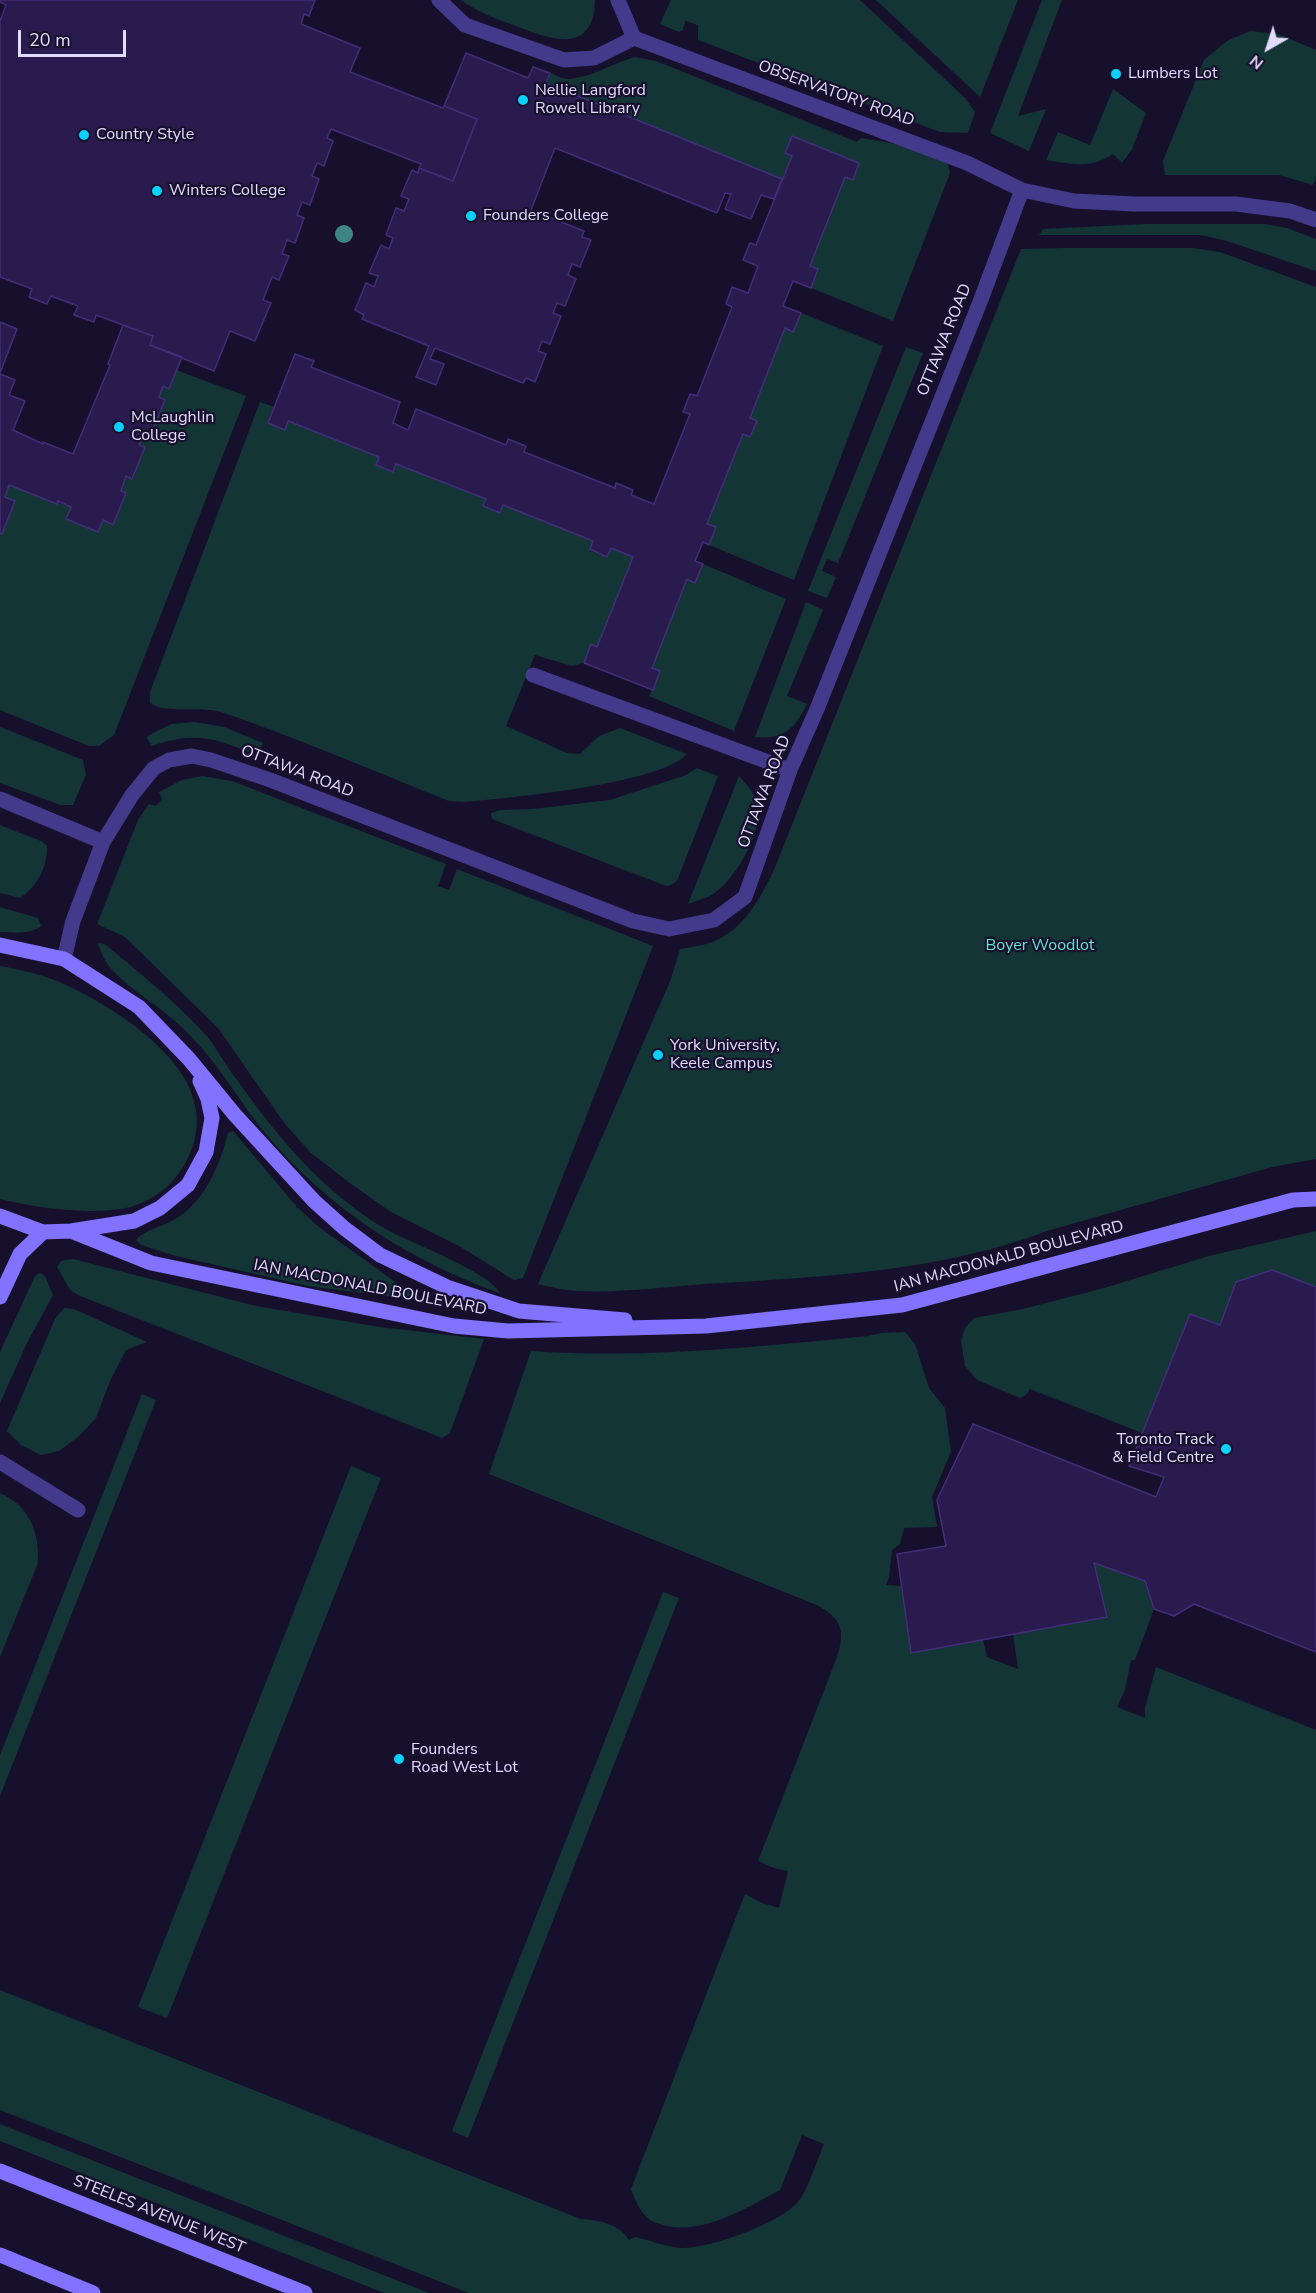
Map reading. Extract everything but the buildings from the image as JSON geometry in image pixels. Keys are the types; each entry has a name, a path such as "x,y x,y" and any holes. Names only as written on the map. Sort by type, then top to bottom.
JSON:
{"street":[{"name":"IAN MACDONALD BOULEVARD","path":"0,945 64,959 139,1007 189,1059 235,1115 314,1201 344,1228 380,1255 447,1287 519,1311 706,1326"},
{"name":"IAN MACDONALD BOULEVARD","path":"0,1216 43,1232 70,1231 134,1221 160,1208 188,1185 206,1152 212,1118 208,1099 189,1059"},
{"name":"IAN MACDONALD BOULEVARD","path":"70,1231 151,1263 454,1326 508,1331 706,1326 902,1305 1282,1203 1316,1199"},
{"path":"0,1297 20,1254 43,1232"},
{"name":"STEELES AVENUE WEST","path":"0,2171 305,2293"},
{"path":"0,2255 93,2293"}],"lane":[{"path":"439,0 465,25 564,60 594,58 634,38 618,0"},
{"name":"OBSERVATORY ROAD","path":"634,38 967,163 1022,190"},
{"path":"1022,190 1074,201 1134,204 1236,204 1290,211 1316,220"},
{"name":"OTTAWA ROAD","path":"64,959 73,921 103,842 132,795 154,768 170,760 192,756 212,760 273,781 633,921 669,929 714,921 745,897 790,770 817,709 980,302 1022,190"},
{"path":"533,675 790,770"},
{"path":"0,799 103,842"},
{"path":"0,1462 78,1510"}],"green space":[{"path":"461,0 595,0 593,17 587,29 579,36 568,39 543,36 529,31 487,15"},
{"path":"671,0 860,0 965,98 975,112 968,133 940,132 698,40 698,25 685,21 683,30 679,32 660,24"},
{"path":"876,0 1018,0 980,97"},
{"path":"1042,0 1062,0 1018,116 1046,109 1029,151 990,133"},
{"path":"1250,31 1278,34 1316,50 1316,177 1313,185 1279,175 1165,175 1163,161 1204,60 1227,41"},
{"path":"635,57 656,61 857,142 861,138 906,146 928,153 948,164 950,173 893,321 811,288 818,269 810,266 845,177 853,179 859,163 792,136 785,153 792,156 782,179 546,83 550,73 566,79 577,78"},
{"path":"1113,89 1146,113 1132,149 1122,163 1113,154 1089,164 1046,160 1058,132 1090,145"},
{"path":"1146,224 1265,224 1287,228 1316,239 1316,271 1227,241 1200,235 1039,235 1043,229"},
{"name":"Boyer Woodlot","path":"1192,248 1220,252 1316,287 1316,1159 1272,1167 1047,1231 1006,1245 922,1264 792,1279 627,1290 574,1291 538,1284 671,979 680,949 712,942 733,930 757,902 774,870 1021,249"},
{"path":"801,313 883,346 794,580 709,545 716,528 707,524 743,434 750,437 757,421 750,418 785,328 793,331"},
{"path":"906,347 923,353 838,563 827,559 822,571 836,577 827,598 808,591"},
{"path":"176,370 246,396 114,735 99,746 89,746 0,710 0,533 2,534 5,497 9,485 71,507 66,519 103,520 113,525 126,493 121,491 126,476 133,478 145,448 139,445 144,431 151,434 165,400 159,397 163,386 169,389"},
{"path":"260,402 274,407 268,422 285,429 288,421 379,457 376,465 392,472 396,464 486,499 483,506 500,513 503,505 593,541 590,550 607,557 611,548 633,557 597,647 591,644 584,663 572,666 535,655 506,726 567,753 580,754 599,736 620,728 687,754 672,765 647,774 582,788 464,802 449,801 221,712 164,708 150,703 150,692"},
{"path":"703,564 786,599 734,731 649,696 660,672 652,668 687,579 695,582"},
{"path":"806,602 823,610 787,696 807,704 798,720 787,731 773,737 755,737"},
{"path":"195,722 224,727 263,743 257,756 218,741 194,738 167,741 152,746 146,737 171,724"},
{"path":"0,727 83,760 86,775 73,805 61,805 0,783"},
{"path":"697,768 718,776 677,881 671,885 666,886 492,819 491,813 501,810 532,809 610,800 686,775"},
{"path":"202,776 232,781 446,864 438,886 449,890 457,869 653,946 523,1278 514,1280 459,1246 391,1212 310,1152 285,1124 218,1028 125,937 97,924 138,820 149,804 156,806 162,799 159,792 182,780"},
{"path":"739,776 752,792 757,803 758,814 752,841 746,855 729,880 710,896 688,904"},
{"path":"0,825 41,841 47,846 46,861 40,875 32,888 20,898 0,893"},
{"path":"0,907 38,918 41,926 27,932 0,932"},
{"path":"98,943 105,944 192,1020 208,1037 275,1130 302,1162 333,1191 377,1224 468,1268 494,1285 500,1293 434,1265 403,1248 372,1229 315,1185 265,1133 197,1042 174,1020 110,968"},
{"path":"0,966 58,981 84,994 123,1017 160,1048 175,1065 187,1082 194,1101 197,1117 196,1132 182,1169 160,1192 146,1201 125,1208 90,1211 32,1206 0,1199"},
{"path":"233,1131 297,1207 319,1227 416,1297 409,1299 308,1286 176,1256 141,1245 136,1240 139,1237 174,1220 194,1204 215,1170 228,1133"},
{"path":"1316,1231 1316,1287 1236,1282 1220,1325 1142,1433 1030,1389 1020,1398 977,1380 965,1366 961,1341 965,1328 974,1318 1023,1309 1104,1288 1209,1256"},
{"path":"73,1259 256,1306 380,1327 484,1339 450,1433 442,1438 78,1295 70,1290 57,1267 61,1261"},
{"path":"40,1273 45,1276 53,1295 27,1343 0,1403 0,1352 35,1276"},
{"path":"64,1308 74,1309 147,1342 126,1350 110,1381 96,1418 79,1436 59,1451 41,1455 21,1445 7,1431 55,1319"},
{"path":"905,1332 915,1344 929,1388 945,1408 951,1452 932,1497 937,1527 904,1528 900,1544 892,1550 886,1585 902,1586 983,1640 987,1657 1018,1669 1013,1634 1107,1617 1094,1563 1145,1581 1154,1609 1135,1660 1131,1660 1125,1690 1117,1707 1145,1718 1145,1708 1156,1667 1316,1730 1316,2293 469,2293 0,2110 0,1990 581,2219 608,2224 620,2230 629,2240 635,2237 680,2248 708,2244 742,2234 775,2219 798,2202 805,2191 824,2144 802,2135 780,2190 738,2212 708,2224 678,2227 653,2222 641,2210 631,2189 745,1894 762,1903 779,1908 788,1871 758,1861 837,1657 841,1630 829,1612 812,1603 489,1474 531,1351 616,1354 700,1351"},
{"path":"142,1394 156,1400 0,1796 0,1755"},
{"path":"351,1466 381,1478 167,2018 138,2007"},
{"path":"0,1493 19,1505 31,1522 37,1541 38,1563 0,1657"},
{"path":"663,1592 679,1598 468,2138 452,2131"},
{"path":"0,2124 429,2293 384,2293 0,2141"}],"place":[{"name":"Lumbers Lot","path":"1116,74"},
{"name":"Nellie Langford Rowell Library","path":"523,100"},
{"name":"Country Style","path":"84,135"},
{"name":"Winters College","path":"157,191"},
{"name":"Founders College","path":"471,216"},
{"name":"McLaughlin College","path":"119,427"},
{"name":"York University, Keele Campus","path":"658,1055"},
{"name":"Toronto Track & Field Centre","path":"1226,1449"},
{"name":"Founders Road West Lot","path":"399,1759"}]}
